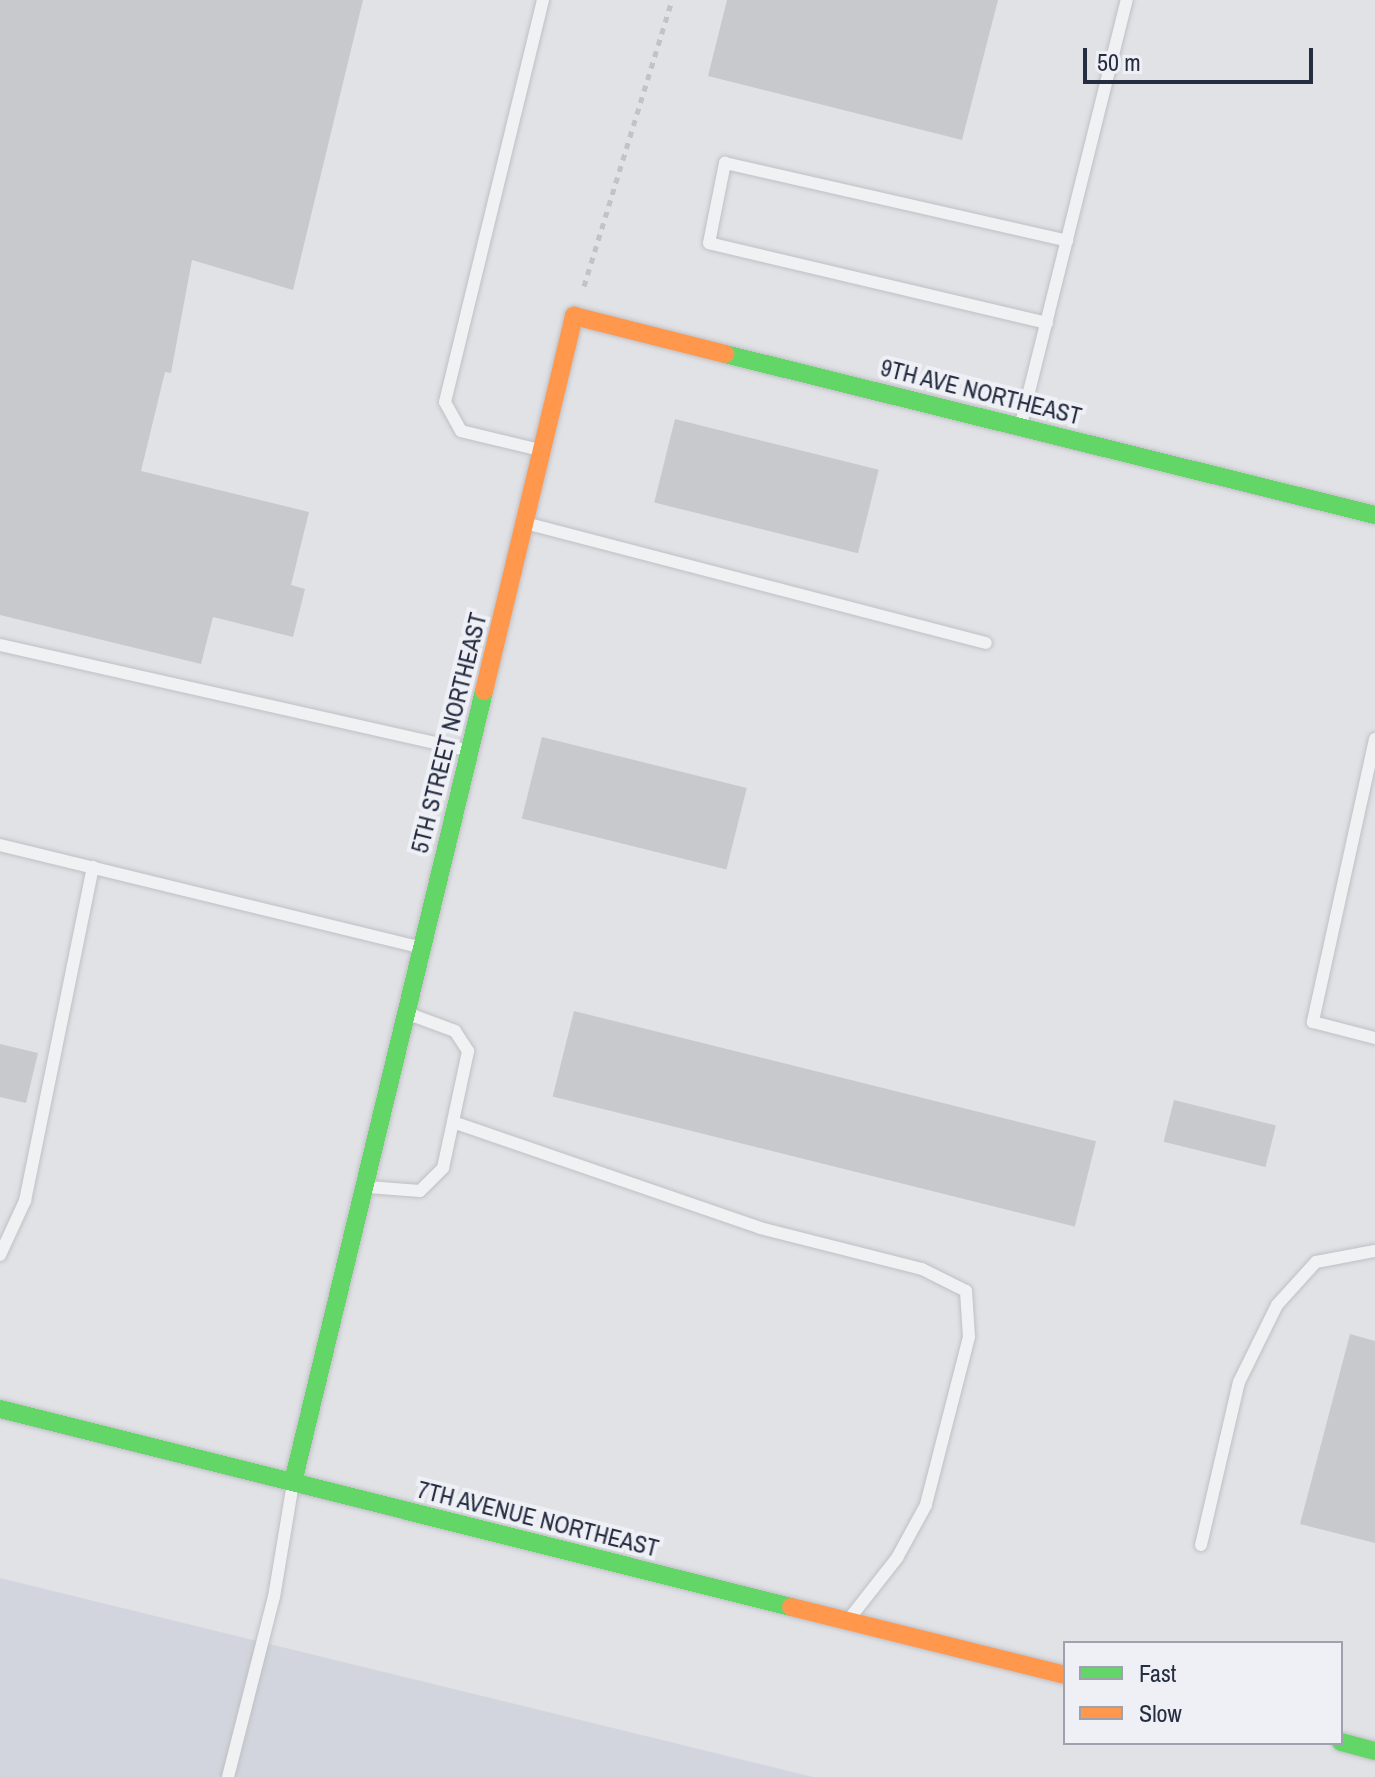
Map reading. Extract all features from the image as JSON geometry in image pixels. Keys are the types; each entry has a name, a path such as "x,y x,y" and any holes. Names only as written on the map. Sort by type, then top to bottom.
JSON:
{"street":[{"name":"5TH STREET NORTHEAST","path":"293,1482 574,316"},
{"name":"9TH AVE NORTHEAST","path":"574,316 1375,515"},
{"name":"7TH AVENUE NORTHEAST","path":"0,1409 1063,1675"},
{"path":"1343,1743 1375,1751"}],"lane":[{"path":"543,0 445,402 461,431 543,451"},
{"path":"1021,427 1127,0"},
{"path":"1047,323 709,243 725,163 1067,241"},
{"path":"524,523 986,643"},
{"path":"0,645 469,751"},
{"path":"1375,739 1313,1022 1375,1038"},
{"path":"0,845 421,948"},
{"path":"0,1255 25,1201 93,867"},
{"path":"364,1187 420,1191 443,1168 468,1051 455,1031 406,1013"},
{"path":"453,1122 760,1228 922,1269 966,1291 969,1337 926,1505 897,1558 846,1622"},
{"path":"1201,1545 1239,1382 1277,1305 1316,1262 1375,1251"},
{"path":"228,1777 274,1597 293,1482"}],"path":[{"path":"574,316 672,0"}],"shaded area":[{"path":"0,1578 813,1777 0,1777"}],"building":[{"path":"0,0 363,0 293,290 192,260 171,373 165,372 141,471 309,512 291,585 305,589 293,637 213,617 201,664 0,615"},
{"path":"727,0 998,0 962,140 708,76"},
{"path":"675,419 879,470 858,553 654,502"},
{"path":"542,737 747,788 726,870 522,819"},
{"path":"574,1011 1096,1141 1075,1227 553,1096"},
{"path":"0,1044 38,1053 26,1103 0,1097"},
{"path":"1174,1100 1276,1125 1265,1167 1164,1142"},
{"path":"1350,1334 1375,1341 1375,1543 1300,1524"}],"traffic: fast":[{"path":"725,354 1375,515"},
{"path":"293,1482 484,691"},
{"path":"0,1409 791,1607"},
{"path":"1343,1743 1375,1751"}],"traffic: slow":[{"path":"484,691 574,316 725,354"},
{"path":"791,1607 1063,1675"}]}
